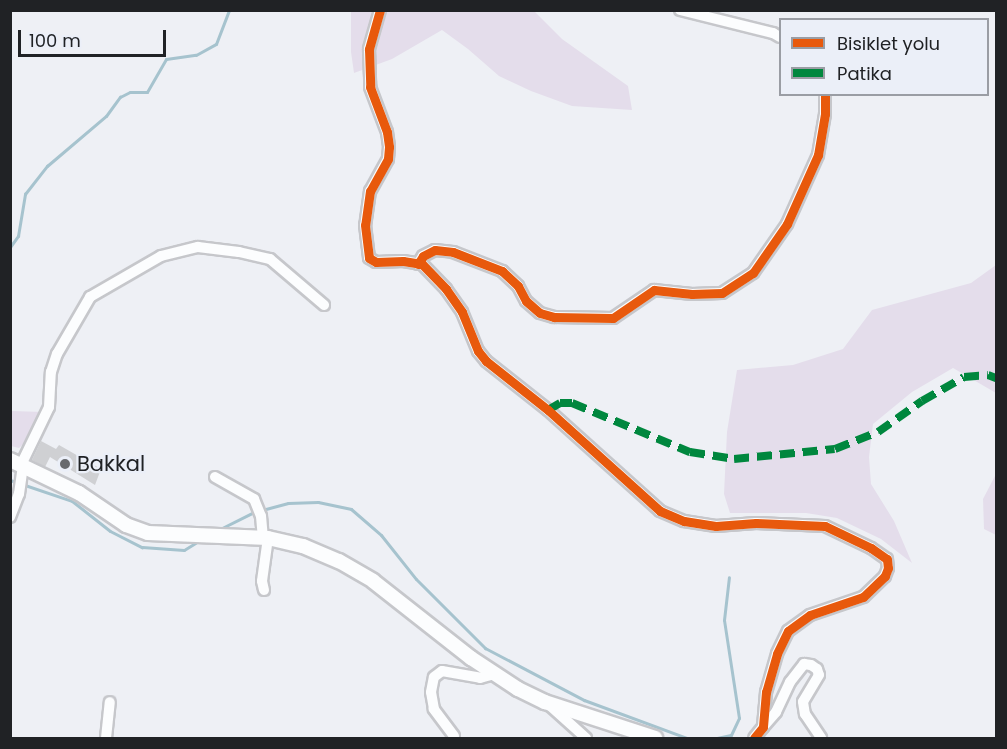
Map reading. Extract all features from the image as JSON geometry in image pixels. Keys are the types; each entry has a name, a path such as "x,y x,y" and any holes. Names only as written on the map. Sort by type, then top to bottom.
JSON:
{"main road":[{"path":"19,467 79,493 126,525 148,533 179,537 265,538 303,546 357,571 494,674 545,702 655,738"}],"street":[{"path":"380,10 369,50 370,87 387,132 389,147 388,159 370,191 365,225 369,258 376,262 418,264 446,289 462,312 478,351 486,361 548,410 660,511 684,521 716,526 756,523 825,526 887,559 888,568 885,576 863,597 810,615 788,631 777,654 766,692 763,727"},
{"path":"681,10 779,36"},
{"path":"418,264 423,256 435,250 453,252 502,271 518,286 525,301 540,313 554,317 613,318 654,290 692,294 722,292 753,273 787,224 818,155 825,114 825,96"},
{"path":"10,517 19,494 19,467 49,407 51,372 57,354 90,297 161,256 198,248 239,252 270,259 324,305"},
{"path":"216,477 254,499 261,516 265,538 262,581 264,590"},
{"path":"754,738 776,712 790,682 804,664 817,669 819,675 803,702 805,714 821,738"},
{"path":"454,736 434,709 431,692 434,677 442,671 480,678 494,674"},
{"path":"106,738 110,702"},
{"path":"545,702 586,738"}],"shaded area":[{"path":"351,11 534,11 562,39 628,86 632,110 572,106 531,91 499,76 442,30 392,59 354,73 351,52"},
{"path":"996,265 996,393 953,368 912,392 873,424 869,457 871,484 894,521 912,563 881,539 837,518 806,513 730,513 724,494 727,432 737,370 793,365 843,349 872,310 971,283"},
{"path":"11,411 44,412 33,435 19,448 11,446"},
{"path":"996,474 996,535 984,529 983,499"}],"building":[{"path":"41,441 56,449 59,445 101,469 95,485 50,457 45,467 32,460"}],"waterway":[{"path":"10,247 18,236 25,194 47,166 106,116 120,97 130,92 147,92 166,59 196,55 216,44 229,10"},
{"path":"10,480 72,501 110,531 142,547 184,550 200,540"},
{"path":"262,510 288,503 318,502 351,509 381,535 416,579 485,648 584,700 687,738"},
{"path":"216,531 256,511"},
{"path":"717,738 731,735 739,718 724,620 729,577"}],"marked path":[{"path":"548,410 560,403 572,403 690,452 734,459 835,449 878,432 922,401 964,377 988,375 996,378"}],"cycle path":[{"path":"380,10 369,49 370,87 387,132 389,147 388,159 370,191 365,225 369,258 376,262 403,261 422,264 446,289 462,312 478,351 486,361 548,410 660,511 684,521 716,526 756,523 825,526 871,548 887,559 888,568 885,576 863,597 810,615 788,631 777,654 766,692 763,727 754,738"},
{"path":"418,264 423,256 435,250 453,252 502,271 518,286 526,301 540,313 554,317 613,318 654,290 692,294 722,293 753,273 787,224 818,155 825,114 825,96"}],"place":[{"name":"Bakkal","path":"65,464"}]}
